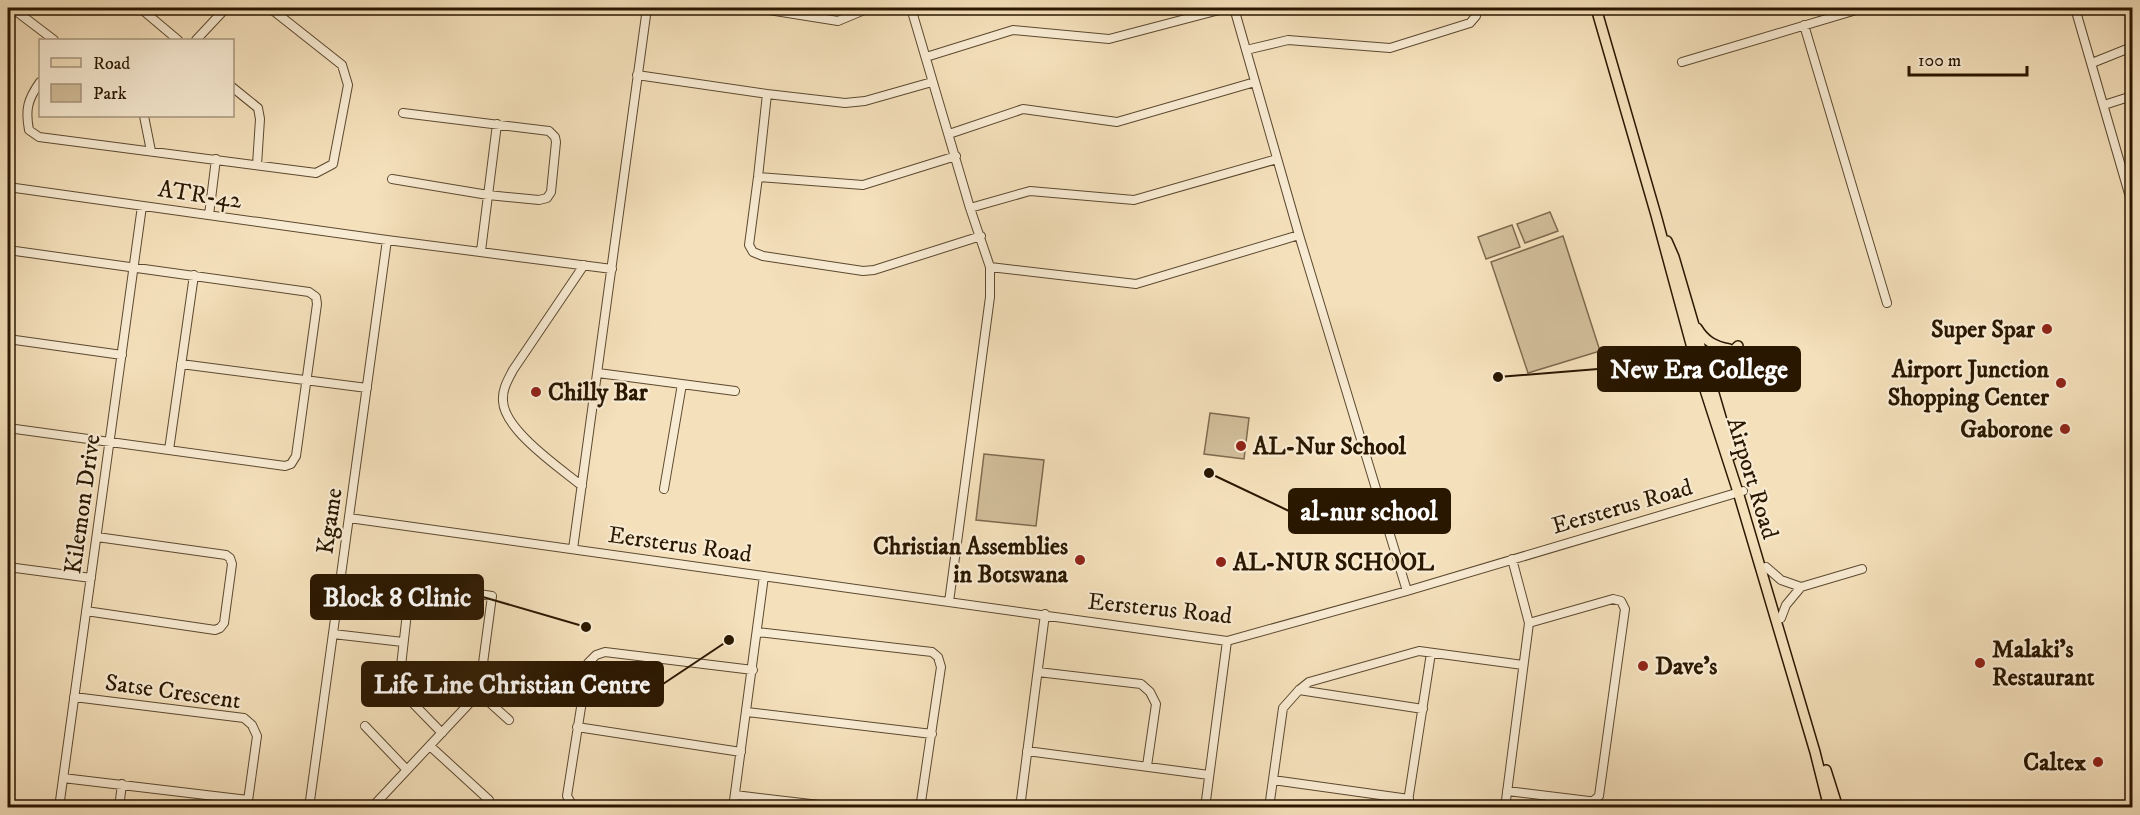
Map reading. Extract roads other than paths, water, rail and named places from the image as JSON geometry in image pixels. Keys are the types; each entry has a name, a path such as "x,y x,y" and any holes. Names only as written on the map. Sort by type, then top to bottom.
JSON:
{"main road":[{"name":"Airport Road","path":"1596,8 1695,359 1740,491 1817,751"},
{"path":"1656,215 1674,257 1740,491 1781,618 1817,751 1829,807"},
{"path":"1692,319 1706,340 1716,346 1734,348 1717,366 1712,387"},
{"path":"1817,751 1838,807"}],"street":[{"path":"12,8 53,39"},
{"path":"140,8 177,39"},
{"path":"197,39 226,8"},
{"path":"39,84 27,102 26,115 29,130 39,137 316,173 333,164 348,85 342,65 270,8"},
{"path":"573,549 647,8"},
{"path":"756,8 838,21 862,11 862,8"},
{"path":"911,8 970,208 990,267 990,297 949,602"},
{"path":"926,57 1006,31 1021,30 1109,39 1227,8"},
{"path":"1234,8 1299,235 1407,591"},
{"path":"1246,50 1288,40 1390,48 1470,23 1476,16 1476,8"},
{"path":"1682,62 1863,8"},
{"path":"2075,8 2133,204"},
{"path":"1804,25 1887,303"},
{"path":"2092,63 2133,47"},
{"path":"637,75 767,94 855,103 932,82"},
{"path":"950,134 1023,110 1117,122 1255,82"},
{"path":"234,89 258,108 260,119 256,165"},
{"path":"767,94 759,177 749,245 753,252 763,256 853,270 874,270 981,236"},
{"path":"2104,105 2133,96"},
{"path":"392,179 488,195 538,200 547,198 551,192 556,142 555,137 549,131 403,113"},
{"path":"144,117 152,151"},
{"path":"481,251 497,124"},
{"path":"759,177 863,185 956,156"},
{"path":"209,215 216,159"},
{"path":"970,208 1030,191 1134,200 1277,159"},
{"name":"ATR-42","path":"8,187 612,269"},
{"name":"Kilemon Drive","path":"59,807 142,206"},
{"path":"990,267 1136,284 1299,235"},
{"name":"Kgame","path":"309,807 387,240"},
{"path":"8,250 309,292 316,297 317,304 296,456 291,464 285,466 8,428"},
{"path":"582,486 531,444 507,417 503,401 505,386 513,370 584,265"},
{"path":"169,450 194,275"},
{"path":"8,339 122,355"},
{"path":"181,364 367,388"},
{"path":"598,373 735,391"},
{"path":"664,489 681,384"},
{"name":"Eersterus Road","path":"349,518 1227,640 1407,591 1740,491"},
{"path":"8,531 8,538"},
{"path":"86,611 215,630 224,623 232,564 226,555 97,537"},
{"path":"1505,807 1529,624 1512,559"},
{"path":"8,567 91,578"},
{"path":"1766,567 1781,580 1801,587"},
{"path":"1781,618 1786,605 1801,587 1862,569"},
{"path":"733,807 764,576"},
{"path":"369,807 407,770 430,746 479,693 492,596 411,585 399,684 403,693 442,733"},
{"path":"1507,791 1589,801 1599,796 1625,609 1621,601 1613,599 1529,624"},
{"path":"1020,807 1045,614"},
{"path":"757,632 932,652 938,657 941,668 932,734 921,802 917,807"},
{"path":"333,634 403,642"},
{"path":"1204,807 1227,640"},
{"path":"1269,807 1283,708 1299,690 1314,680 1419,651 1523,665"},
{"path":"574,807 567,796 588,663 596,655 605,652 753,670"},
{"path":"1407,807 1431,653"},
{"path":"1038,672 1141,684 1150,692 1156,704 1147,766"},
{"path":"1299,690 1423,709"},
{"path":"479,693 509,720"},
{"name":"Satse Crescent","path":"74,697 244,718 252,725 257,736 248,804"},
{"path":"434,699 471,702"},
{"path":"747,712 932,734"},
{"path":"365,726 407,770"},
{"path":"577,727 741,752"},
{"path":"430,746 489,800"},
{"path":"1027,751 1209,775"},
{"path":"63,778 122,784 248,804"},
{"path":"1273,780 1409,798"},
{"path":"119,807 122,784"},
{"path":"735,795 845,807"},
{"path":"8,805 27,807"},
{"path":"309,807 316,807"}],"place":[{"name":"Super Spar","path":"2047,329"},
{"name":"New Era College","path":"1498,377"},
{"name":"Airport Junction Shopping Center","path":"2061,383"},
{"name":"Chilly Bar","path":"536,392"},
{"name":"Gaborone","path":"2065,429"},
{"name":"AL-Nur School","path":"1241,446"},
{"name":"al-nur school","path":"1209,473"},
{"name":"Christian Assemblies in Botswana","path":"1080,560"},
{"name":"AL-NUR SCHOOL","path":"1221,562"},
{"name":"Block 8 Clinic","path":"586,627"},
{"name":"Life Line Christian Centre","path":"729,640"},
{"name":"Malaki's Restaurant","path":"1980,663"},
{"name":"Dave's","path":"1643,666"},
{"name":"Caltex","path":"2098,762"}]}
